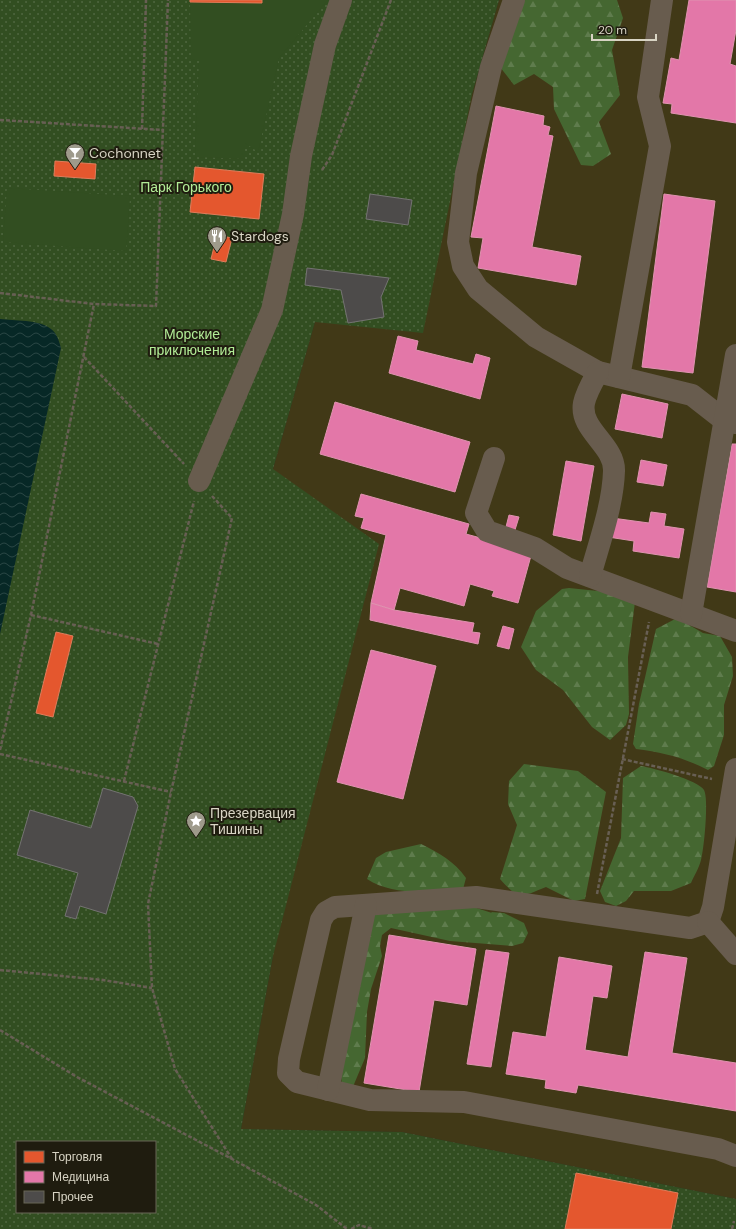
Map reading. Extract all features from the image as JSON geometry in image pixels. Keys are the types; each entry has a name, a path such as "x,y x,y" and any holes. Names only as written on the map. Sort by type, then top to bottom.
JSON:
{"lane":[{"path":"199,481 272,310 293,214 301,156 325,44 341,0"},
{"path":"514,0 490,67 466,173 458,242 463,266 478,289 536,337 598,372 692,395 730,421"},
{"path":"619,377 660,146 648,97 662,0"},
{"path":"691,614 730,421 736,355"},
{"path":"590,576 609,502 614,470 607,450 587,423 584,403 598,372"},
{"path":"494,458 476,513 487,531 534,548 567,568 736,631"},
{"path":"708,922 713,907 735,777"},
{"path":"708,922 690,928 476,897 335,907 326,912 321,920 289,1059 288,1073 297,1082 370,1100 464,1102 718,1149 736,1156"},
{"path":"328,1090 366,905"},
{"path":"708,922 736,954"}],"path":[{"path":"142,129 146,0"},
{"path":"0,293 94,304 156,306 168,0"},
{"path":"319,175 332,155 391,0"},
{"path":"0,120 162,130"},
{"path":"0,750 31,615 94,304"},
{"path":"84,357 232,518 171,792 148,904 152,988 175,1069 232,1159"},
{"path":"124,782 199,481"},
{"path":"593,914 653,600"},
{"path":"31,615 158,644"},
{"path":"0,754 171,792"},
{"path":"622,759 735,777"},
{"path":"0,970 103,980 152,988"},
{"path":"0,1030 77,1077 316,1205 347,1229"},
{"path":"732,1229 734,1221"},
{"path":"351,1229 359,1225 373,1229"}],"shaded area":[{"path":"499,0 736,0 736,1199 402,1132 241,1129 273,956 273,469 315,322 472,94"}],"green space":[{"name":"Парк Горького","path":"0,0 499,0 472,94 423,333 315,322 273,469 379,544 273,956 241,1129 402,1132 736,1199 736,1229 0,1229"},
{"path":"262,0 326,0 326,2 279,58 258,152 245,143 245,159 195,157 199,61 191,59 190,2 262,3"},
{"path":"519,0 617,0 623,18 612,50 620,95 599,122 611,154 593,166 581,165 554,109 553,87 534,74 514,85 500,67"},
{"path":"7,188 130,196 126,251 3,242"},
{"path":"569,588 617,593 635,602 628,657 629,714 626,725 610,740 592,727 563,690 536,670 521,647 536,611 562,589"},
{"path":"677,618 703,633 720,636 732,657 733,676 724,705 724,735 714,766 708,770 673,756 636,749 633,744 639,704 656,629"},
{"path":"524,764 578,771 606,792 585,899 574,901 546,887 525,895 520,895 511,891 500,879 517,825 508,804 509,781"},
{"path":"641,766 665,772 693,782 704,790 706,813 705,835 701,860 691,883 671,891 634,891 626,901 616,906 605,902 600,891 621,838 623,778"},
{"path":"421,844 446,858 461,872 466,878 463,889 413,892 401,891 378,885 367,879 376,858 386,852"},
{"path":"464,904 492,913 491,912 504,913 524,923 528,933 523,943 512,946 450,941 391,928 382,935 380,946 382,956 371,989 367,1012 365,1058 352,1089 342,1084 339,1062 372,917 381,910"}],"water":[{"path":"0,319 33,322 46,326 58,337 61,348 0,634"}],"building: Торговля":[{"path":"190,0 262,0 262,3 190,2"},
{"name":"Cochonnet","path":"55,161 96,164 95,179 54,176"},
{"path":"195,167 264,174 259,219 190,212"},
{"path":"217,235 232,238 226,262 211,259"},
{"path":"56,632 73,636 53,717 36,713"},
{"path":"576,1173 678,1193 671,1229 565,1229"}],"building: Медицина":[{"path":"689,0 736,0 736,30 730,64 736,66 736,123 671,113 672,104 663,103 671,58 679,60"},
{"path":"496,106 544,116 543,125 550,127 548,135 553,136 532,247 581,256 576,285 478,268 483,238 471,237"},
{"path":"664,194 715,201 693,373 642,367"},
{"path":"398,336 418,341 416,350 473,364 476,354 490,358 480,399 389,373"},
{"path":"622,394 668,404 662,438 615,429"},
{"path":"335,402 470,442 455,492 320,454"},
{"path":"732,444 736,444 736,592 707,587"},
{"path":"641,460 667,465 663,486 637,482"},
{"path":"566,461 594,466 581,541 553,535"},
{"path":"361,494 469,524 466,534 532,552 518,603 492,596 494,591 470,584 464,606 400,588 394,610 371,603 386,535 361,528 364,518 355,516"},
{"path":"651,512 666,514 664,526 684,529 679,558 633,551 634,541 608,537 612,518 649,523"},
{"path":"509,515 519,517 514,533 505,531"},
{"path":"371,603 394,610 474,623 472,632 480,633 478,644 370,620"},
{"path":"503,626 514,629 509,649 497,646"},
{"path":"371,650 436,666 403,799 337,782"},
{"path":"389,935 476,949 467,1005 434,1000 419,1092 364,1083"},
{"path":"486,950 509,953 491,1067 467,1064"},
{"path":"645,952 687,958 672,1053 736,1063 736,1111 578,1085 576,1093 545,1088 546,1080 506,1074 513,1032 546,1037 559,957 612,966 607,998 593,996 585,1050 628,1057"}],"building: Прочее":[{"path":"370,194 412,200 408,225 366,219"},
{"path":"307,268 389,278 381,297 384,317 348,323 341,290 305,285"},
{"path":"103,788 133,797 138,806 106,914 80,906 76,919 65,916 78,873 17,855 30,810 91,828"}],"place":[{"name":"Cochonnet","path":"75,170"},
{"name":"Stardogs","path":"217,253"},
{"name":"Презервация Тишины","path":"196,838"}],"park label":[{"name":"Морские приключения","path":"192,342"}]}
